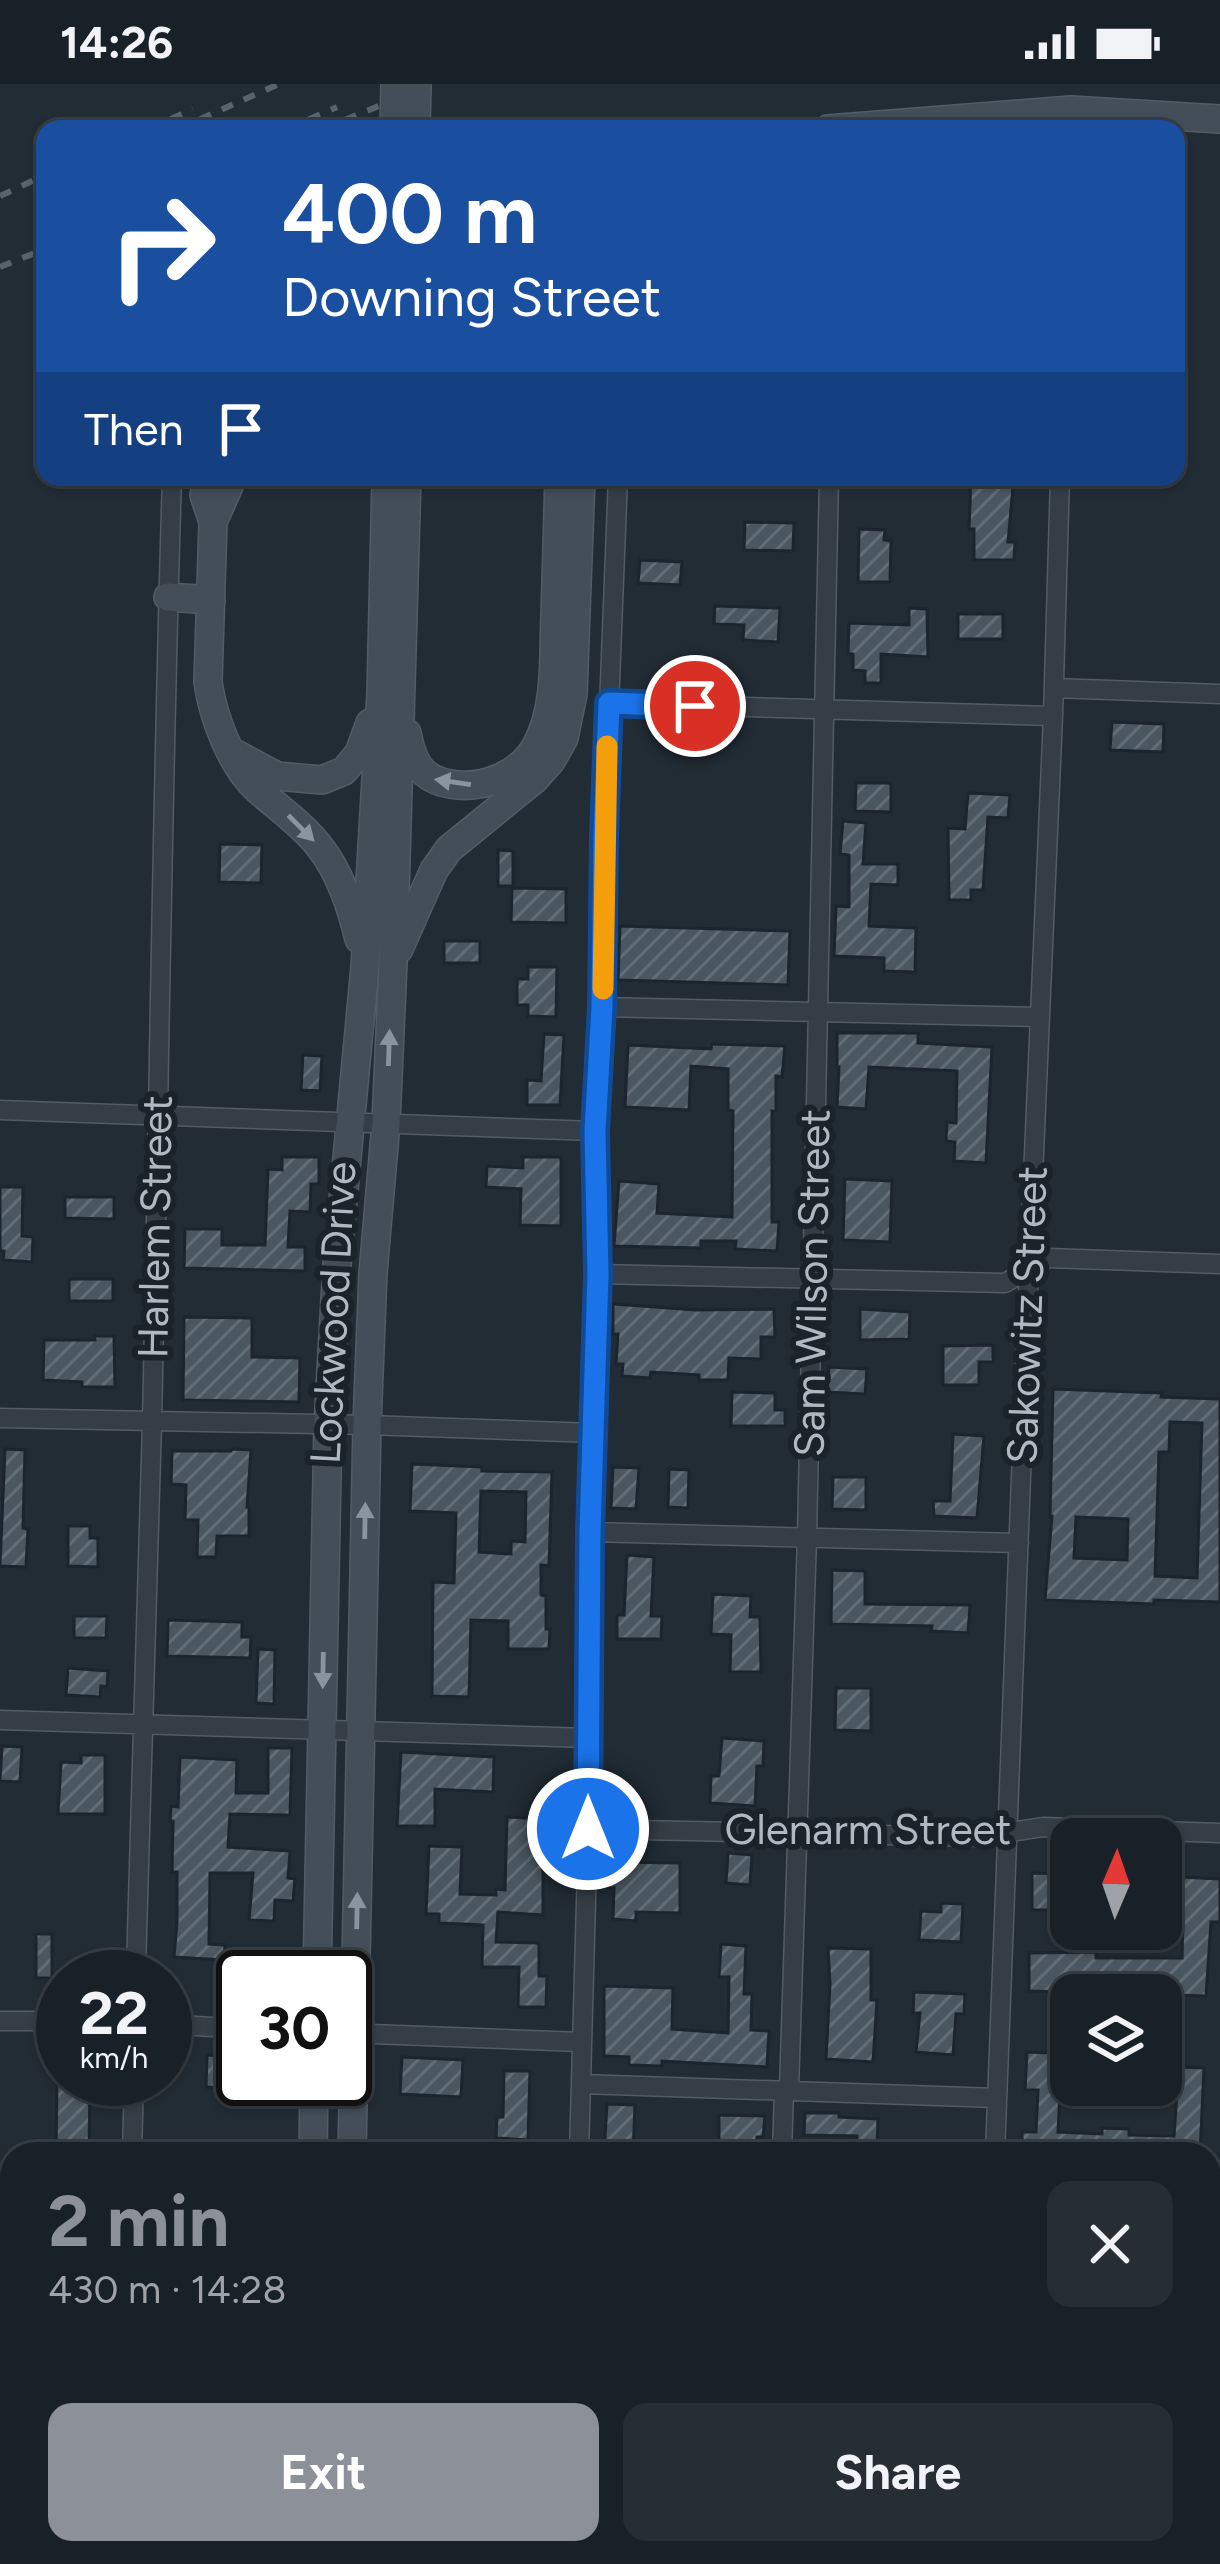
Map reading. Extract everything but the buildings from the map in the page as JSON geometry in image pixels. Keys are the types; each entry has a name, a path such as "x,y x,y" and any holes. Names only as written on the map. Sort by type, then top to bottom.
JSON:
{"main road":[{"path":"394,120 395,84"},
{"path":"416,120 417,84"},
{"path":"1070,119 1220,118"},
{"path":"206,486 204,495 213,522 208,682 220,732 253,786 307,834 328,861 379,965"},
{"path":"213,522 229,486"},
{"name":"Lockwood Drive","path":"386,486 390,691"},
{"name":"Lockwood Drive","path":"353,1950 373,1273 386,1123 379,965 390,691 406,486"},
{"path":"390,691 412,758 430,778 453,785 480,785 521,766 546,721 553,672 559,486"},
{"path":"379,965 449,849 535,779 564,738 573,694 581,486"},
{"path":"168,597 211,600"},
{"path":"232,752 277,776 322,780 344,771 359,753 390,691"},
{"name":"Lockwood Drive","path":"317,1950 328,1425 337,1264 350,1120 379,965"},
{"path":"313,2142 314,2106"},
{"name":"Lockwood Drive","path":"351,2106 352,2142"}],"street":[{"name":"Harlem Street","path":"137,1950 172,486"},
{"path":"580,2142 598,1274 595,1131 618,486"},
{"name":"Sam Wilson Street","path":"783,2142 807,1537 829,486"},
{"name":"Sakowitz Street","path":"996,2142 1060,486"},
{"path":"1054,688 1220,694"},
{"path":"609,703 1053,716"},
{"path":"602,1007 1039,1017"},
{"path":"0,1110 595,1131"},
{"path":"598,1274 1005,1283 1048,1258 1220,1264"},
{"path":"0,1418 594,1433"},
{"path":"590,1532 1019,1543"},
{"path":"0,1720 589,1738"},
{"name":"Glenarm Street","path":"588,1829 979,1837 1042,1827 1220,1834"},
{"path":"0,2021 36,2021"},
{"path":"372,2034 581,2042"},
{"path":"582,2084 998,2098"},
{"path":"132,2142 133,2106"}],"railway":[{"path":"198,120 279,84"},
{"path":"345,120 432,84"},
{"path":"307,120 337,107"},
{"path":"169,120 193,109"},
{"path":"0,196 36,179"},
{"path":"0,267 36,253"}],"slow traffic":[{"path":"603,989 607,746"}],"route":[{"path":"588,1829 598,1274 595,1131 609,703 695,706"}]}
